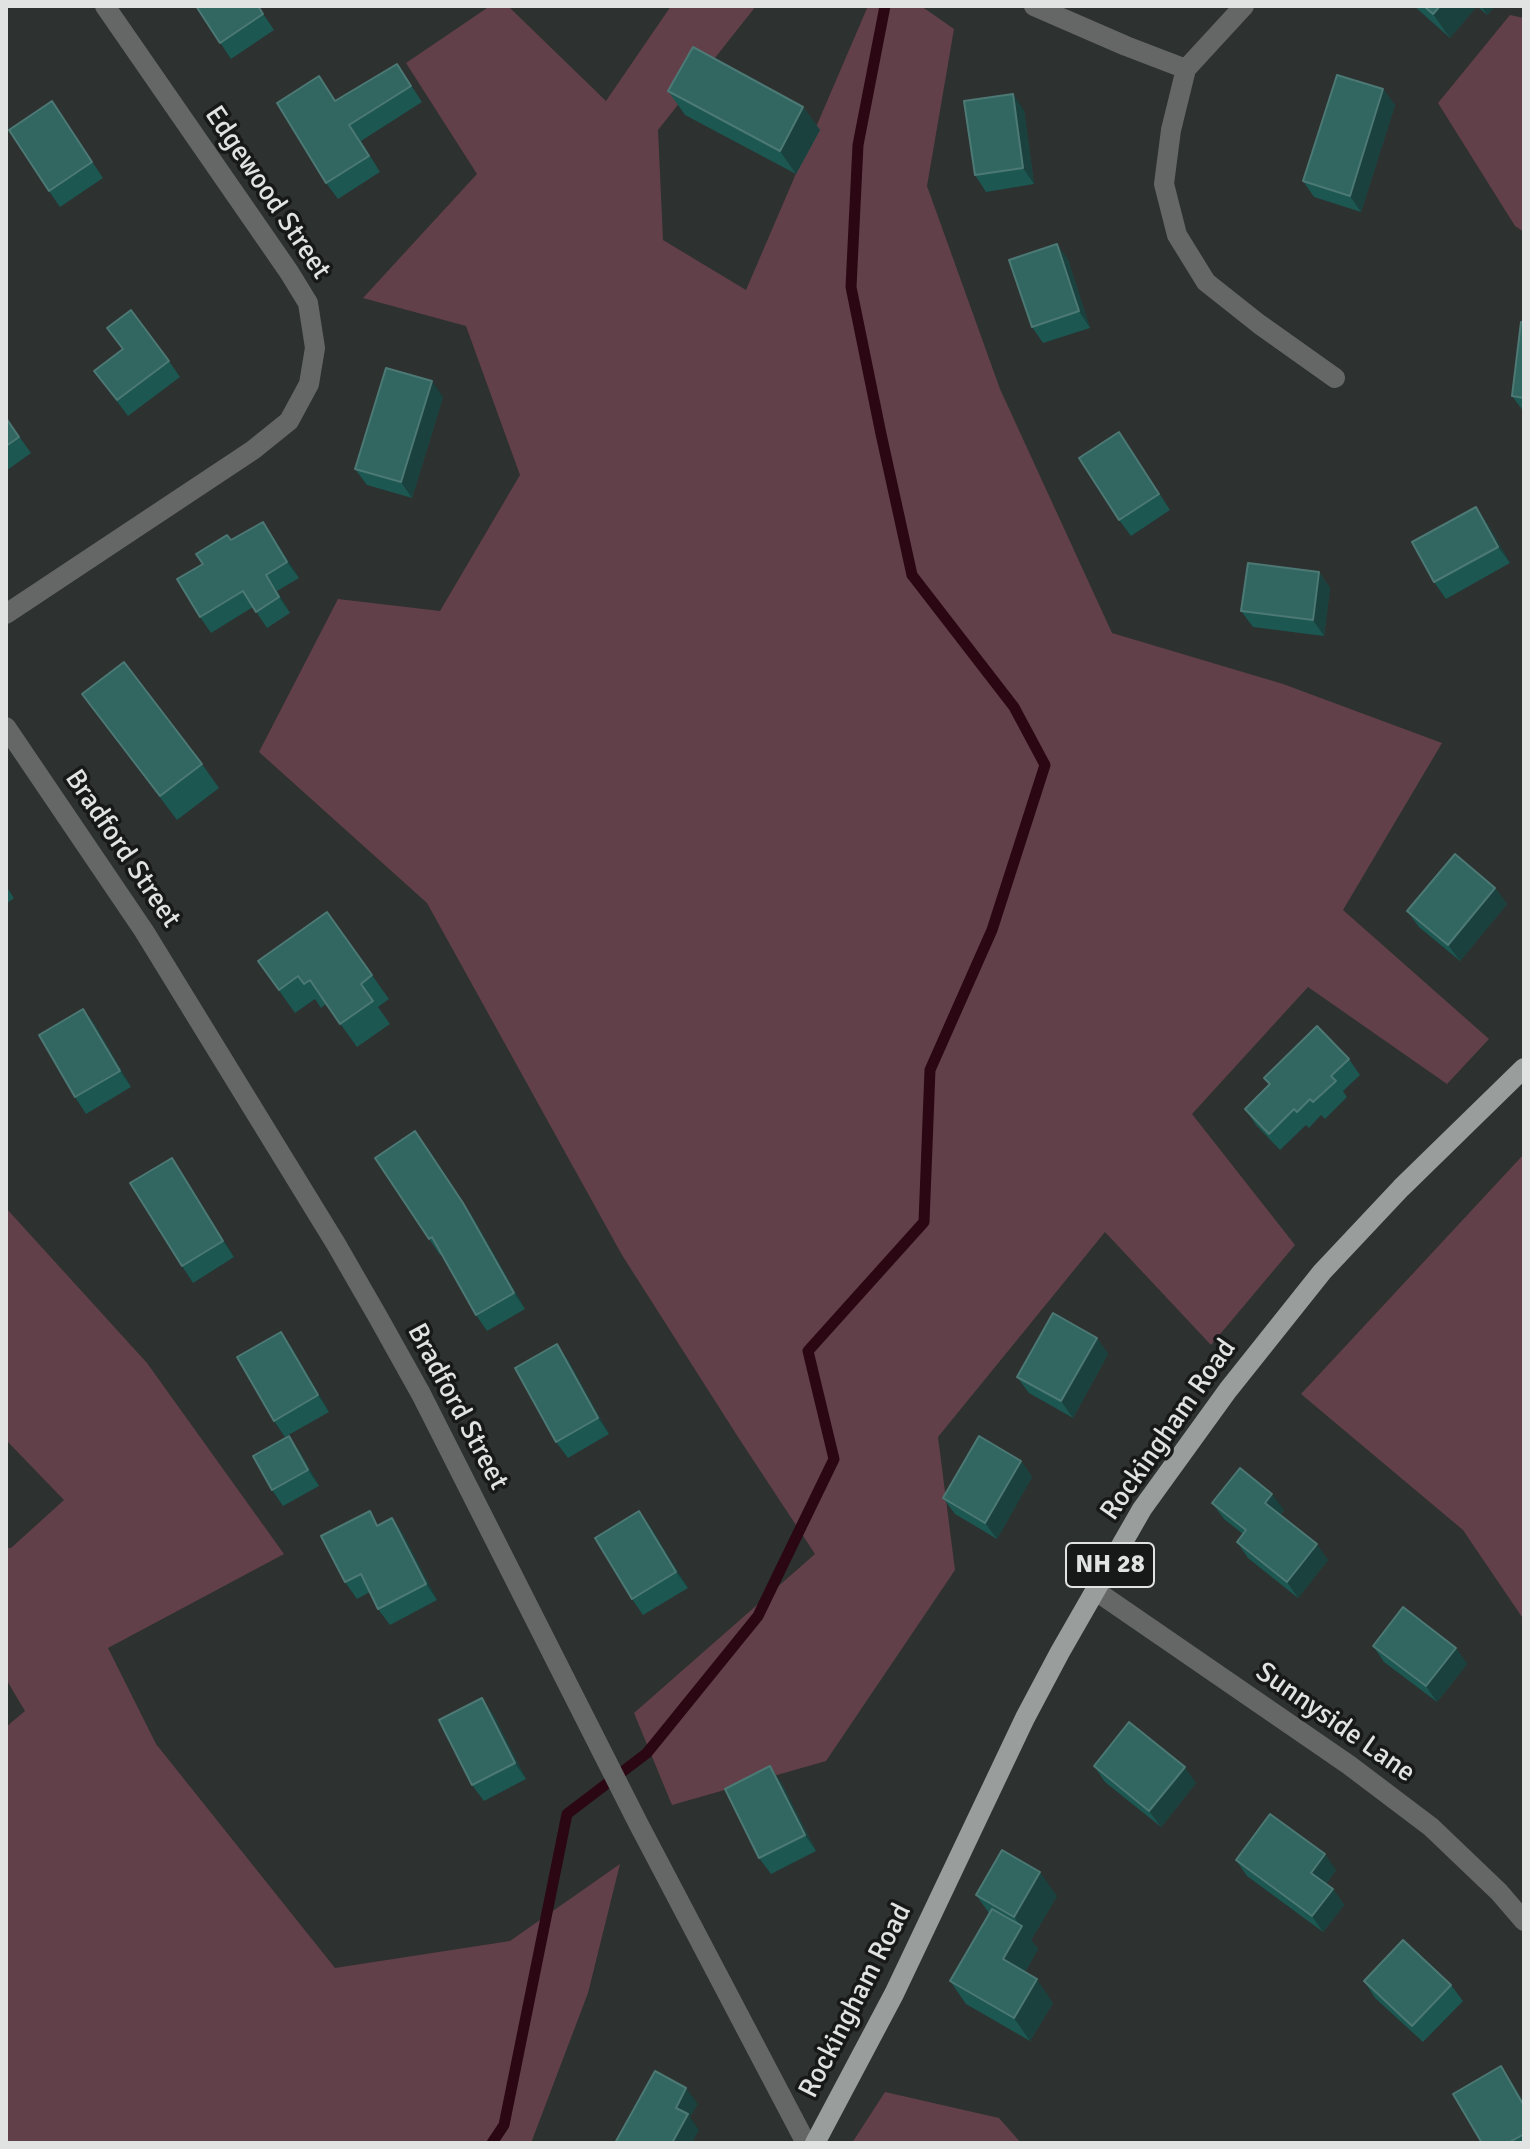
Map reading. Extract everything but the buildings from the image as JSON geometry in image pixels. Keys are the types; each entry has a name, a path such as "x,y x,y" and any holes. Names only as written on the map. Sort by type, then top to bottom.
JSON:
{"main road":[{"name":"Rockingham Road","path":"815,2143 894,1994 1025,1718 1142,1509 1228,1390 1322,1272 1401,1188 1524,1068"}],"street":[{"name":"Edgewood Street","path":"6,614 253,450 289,421 309,384 315,348 308,303 289,272 105,6"},
{"path":"1034,6 1186,69"},
{"path":"1244,6 1186,69 1171,130 1164,184 1177,235 1206,282 1335,378"},
{"name":"Bradford Street","path":"6,727 144,931 336,1244 421,1394 638,1823 806,2143"},
{"name":"Sunnyside Lane","path":"1096,1591 1349,1765 1420,1818 1499,1892 1524,1921"}],"shaded area":[{"path":"490,6 508,6 606,101 671,6 756,6 658,130 663,240 746,290 868,6 921,6 954,29 927,186 1000,389 1112,633 1283,684 1442,743 1343,910 1489,1039 1447,1084 1308,987 1192,1114 1295,1245 1211,1345 1105,1232 938,1437 955,1570 826,1761 672,1805 634,1713 815,1554 622,1255 427,903 259,752 338,599 440,611 520,475 466,326 363,298 477,174 406,63"},
{"path":"1510,15 1524,18 1524,232 1515,226 1438,103"},
{"path":"1524,1154 1524,1620 1463,1530 1301,1394"},
{"path":"6,1208 147,1363 284,1554 108,1648 156,1744 335,1968 510,1941 620,1864 588,1993 531,2143 6,2143 6,1727 25,1711 6,1679 6,1548 11,1548 64,1500 6,1440"},
{"path":"885,2092 999,2118 1021,2143 852,2143"}],"waterway":[{"path":"492,2143 504,2125 567,1814 647,1753 758,1616 834,1459 808,1351 924,1222 930,1070 992,930 1045,765 1014,707 912,575 881,434 851,287 858,145 885,6"}]}
